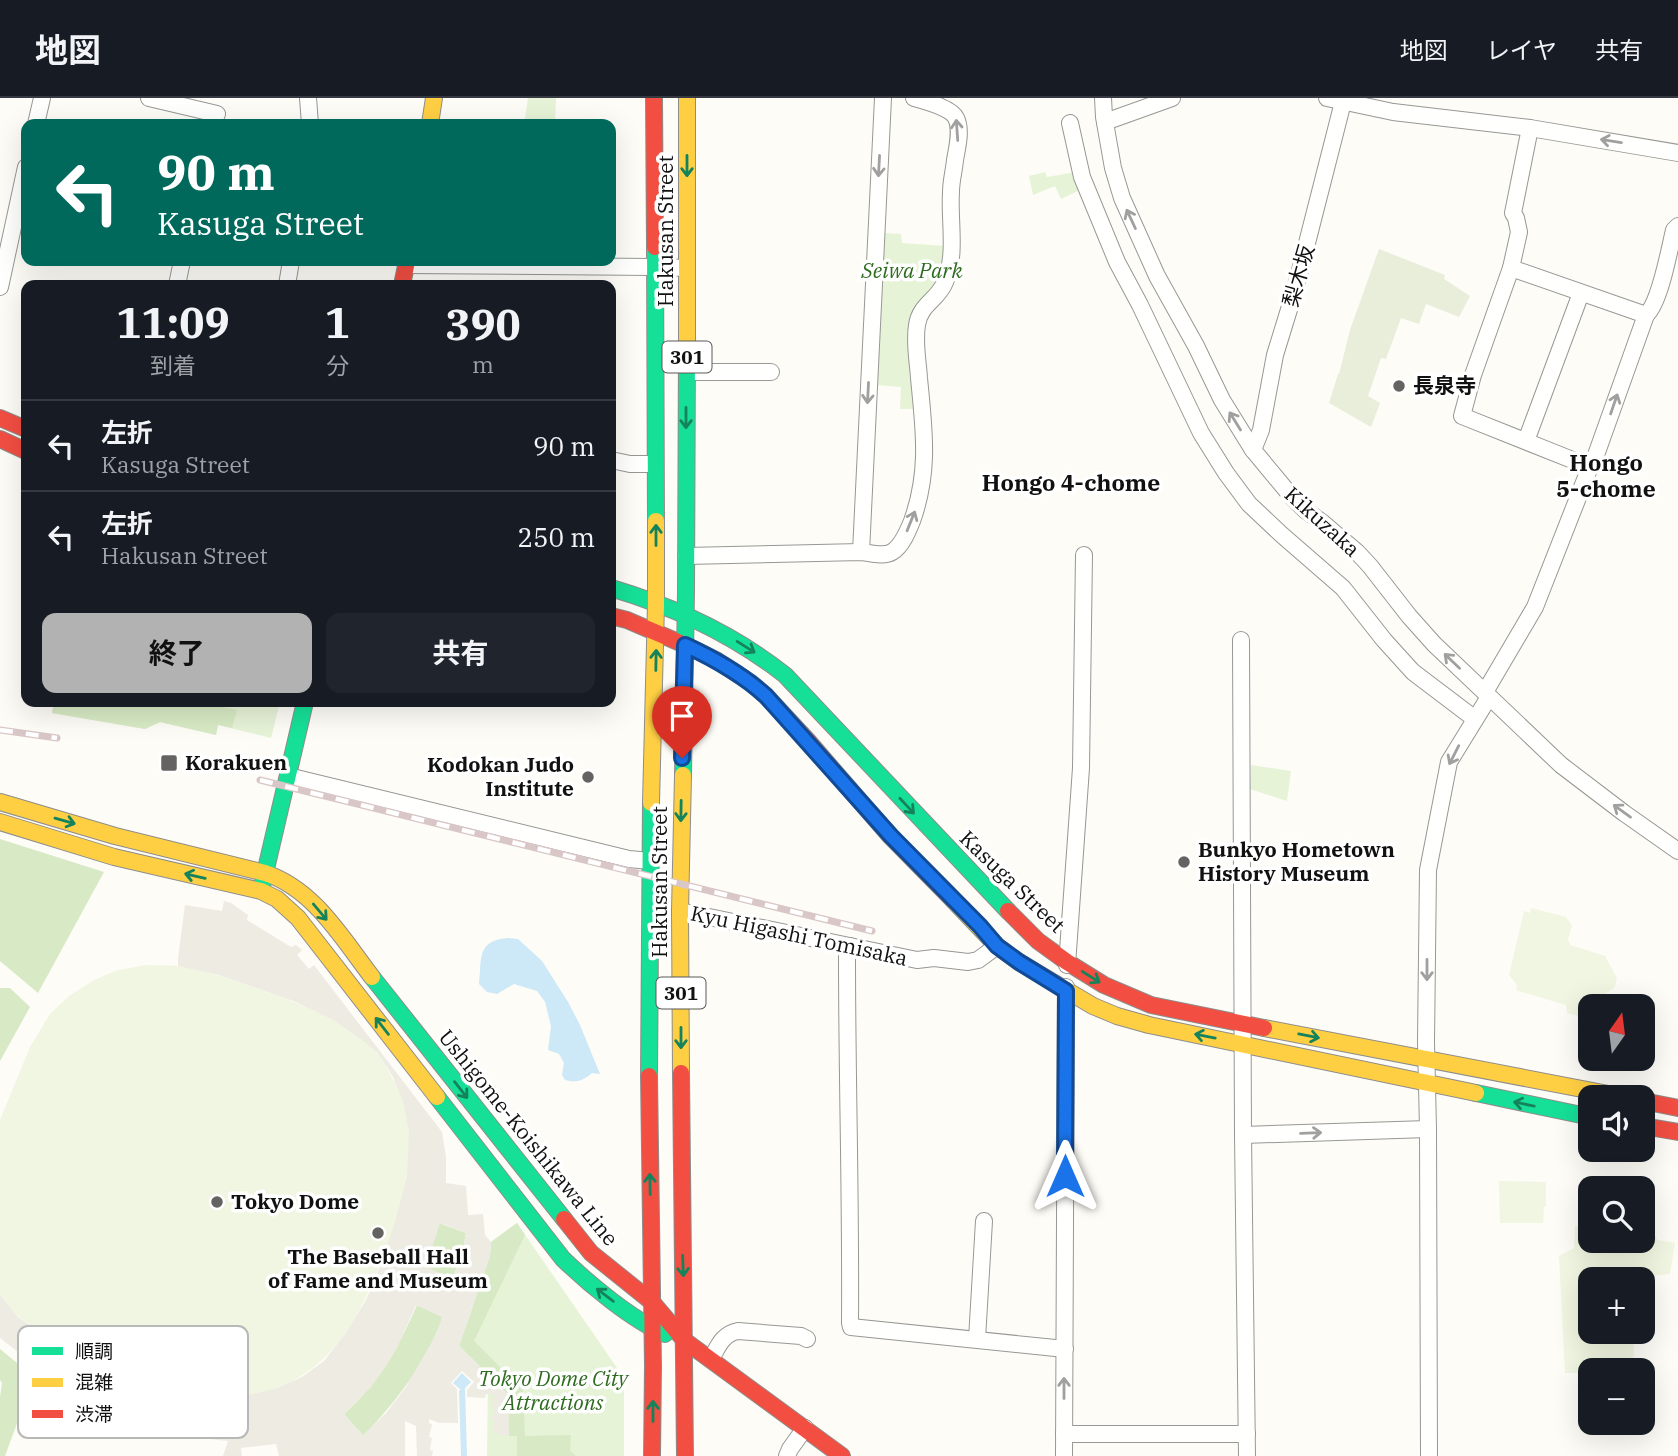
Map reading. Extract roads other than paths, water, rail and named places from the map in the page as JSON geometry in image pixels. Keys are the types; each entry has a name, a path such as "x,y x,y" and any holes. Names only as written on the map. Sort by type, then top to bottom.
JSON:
{"main road":[{"path":"431,119 434,98"},
{"name":"Hakusan Street","path":"652,1456 649,1090 650,860 656,631 654,98"},
{"name":"Hakusan Street","path":"685,1456 680,911 686,556 687,98"},
{"path":"0,418 21,427"},
{"path":"0,439 21,450"},
{"name":"Kasuga Street","path":"616,590 716,629 766,660 785,676 1038,941 1104,985 1151,1005 1578,1088"},
{"path":"616,618 656,631 751,682 891,836 997,946 1093,1006 1132,1021 1578,1114"},
{"path":"261,891 304,707"},
{"name":"Ushigome-Koishikawa Line","path":"0,802 115,836 265,873 288,882 307,897 585,1246 597,1259 652,1302 685,1341"},
{"name":"Ushigome-Koishikawa Line","path":"0,822 114,857 261,891 277,899 298,918 563,1258 583,1277 652,1329 685,1341"},
{"path":"1655,1103 1678,1108"},
{"path":"1655,1128 1678,1132"},
{"path":"685,1341 842,1456"}],"street":[{"path":"37,119 42,98"},
{"path":"149,98 215,119"},
{"path":"308,98 310,119"},
{"path":"861,552 883,98"},
{"path":"686,556 861,552 886,554 901,543 909,528 924,475 926,441 916,327 920,312 946,281 951,254 951,192 959,130 957,119 948,111 914,98"},
{"name":"Kikuzaka","path":"1103,98 1113,168 1122,198 1157,276 1222,400 1253,450 1292,497 1357,552 1434,644 1561,765 1678,851"},
{"path":"1105,122 1172,98"},
{"path":"1335,100 1393,111 1677,148"},
{"name":"梨木坂","path":"1253,450 1261,430 1275,355 1298,279 1335,100"},
{"path":"1070,123 1082,177 1117,262 1197,425 1226,473 1249,504 1343,588 1413,672 1475,719"},
{"path":"1530,128 1513,213 1519,232 1511,268 1473,375 1462,416 1590,467"},
{"path":"0,286 21,190"},
{"path":"1429,1456 1426,1060 1428,870 1450,762 1535,607 1596,455 1646,316 1651,310 1674,230 1678,226"},
{"path":"592,266 687,268"},
{"path":"1511,268 1646,316"},
{"path":"1526,441 1581,293"},
{"path":"687,372 771,372"},
{"path":"616,461 655,464"},
{"path":"1064,1456 1066,991 1081,768 1084,555"},
{"path":"1241,640 1247,1456"},
{"path":"288,776 629,859 650,860"},
{"name":"Kyu Higashi Tomisaka","path":"680,911 917,960 934,958 968,962 978,960 997,946"},
{"path":"849,946 847,1079 851,1327 1065,1349"},
{"path":"1243,1135 1428,1129"},
{"path":"977,1339 984,1221"},
{"path":"711,1360 723,1337 732,1332 801,1336 807,1339"},
{"path":"787,1456 805,1428"},
{"path":"1064,1434 1247,1434"}],"water":[{"path":"507,938 518,939 542,961 580,1025 600,1074 592,1073 582,1080 565,1080 562,1075 564,1063 559,1054 548,1050 551,1026 545,1002 537,991 514,984 497,994 487,992 479,984 485,947"},
{"path":"462,1373 471,1382 465,1388 467,1456 461,1456 461,1390 453,1383"}],"railway":[{"path":"0,730 57,738"},
{"path":"260,780 872,931"}],"place":[{"name":"長泉寺","path":"1399,386"},
{"name":"Korakuen","path":"169,763"},
{"name":"Kodokan Judo Institute","path":"588,777"},
{"name":"Bunkyo Hometown History Museum","path":"1184,862"},
{"name":"Tokyo Dome","path":"217,1202"},
{"name":"The Baseball Hall of Fame and Museum","path":"378,1233"}],"district":[{"name":"Hongo 5-chome","path":"1606,476"},
{"name":"Hongo 4-chome","path":"1071,483"}],"park label":[{"name":"Seiwa Park","path":"912,271"},
{"name":"Tokyo Dome City Attractions","path":"553,1391"}]}
